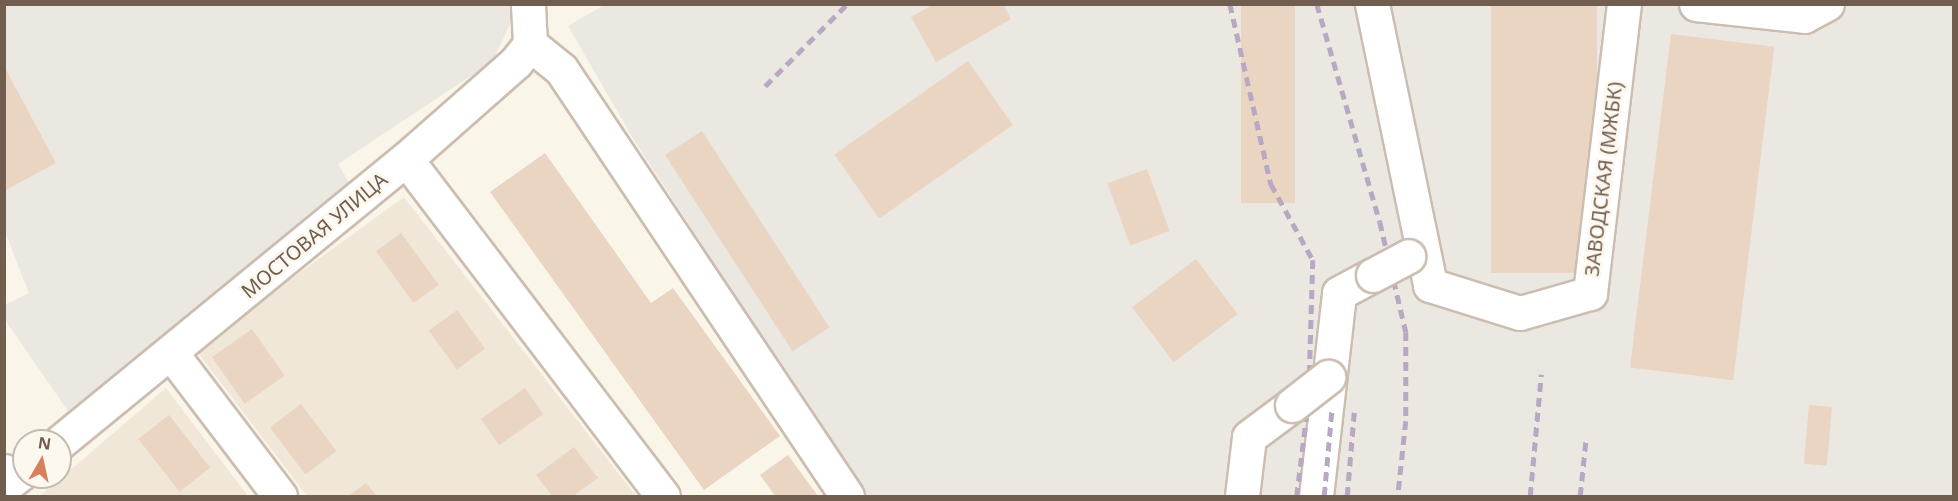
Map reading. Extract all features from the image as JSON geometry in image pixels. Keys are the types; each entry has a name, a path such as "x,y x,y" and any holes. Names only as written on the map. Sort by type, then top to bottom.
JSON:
{"street":[{"path":"528,4 530,44 561,69 847,496"},
{"name":"ЗАВОДСКАЯ (МЖБК)","path":"1372,4 1415,252 1430,285 1520,313 1590,293 1624,4"},
{"path":"1696,4 1804,16 1827,4"},
{"name":"МОСТОВАЯ УЛИЦА","path":"72,432 406,159 516,62 530,44"},
{"path":"406,159 663,496"},
{"path":"1316,496 1339,293 1415,252"},
{"path":"171,353 280,496"},
{"path":"1242,496 1249,437 1329,376"}],"shaded area":[{"path":"606,4 1953,5 1953,496 866,496 634,140 568,26"},
{"path":"5,5 512,5 513,18 492,62 338,164 353,189 68,411 5,320 5,305 29,293 5,232"},
{"path":"404,197 636,496 307,496 195,349"},
{"path":"166,388 248,496 40,496 48,489 72,489 72,469"}],"building":[{"path":"934,4 1003,4 1011,19 936,62 911,17"},
{"path":"1241,4 1295,4 1295,203 1241,203"},
{"path":"1491,4 1597,4 1597,273 1491,273"},
{"path":"1671,34 1774,47 1733,380 1630,367"},
{"path":"968,61 1013,125 879,218 834,154"},
{"path":"4,66 56,163 4,191"},
{"path":"702,131 829,327 793,351 665,155"},
{"path":"545,153 651,303 673,288 780,436 704,490 490,192"},
{"path":"1147,169 1170,231 1130,245 1108,183"},
{"path":"401,233 439,285 414,303 376,251"},
{"path":"1196,259 1238,314 1174,362 1132,307"},
{"path":"457,310 485,349 457,369 429,331"},
{"path":"252,329 285,376 245,404 212,357"},
{"path":"525,388 543,414 499,445 481,419"},
{"path":"301,404 337,451 305,475 270,427"},
{"path":"1809,405 1832,407 1827,466 1804,464"},
{"path":"169,415 210,468 180,492 138,439"},
{"path":"574,447 598,478 573,496 552,496 536,475"},
{"path":"788,455 818,496 775,496 760,475"},
{"path":"366,483 377,496 348,496"}],"railway":[{"path":"765,86 847,4"},
{"path":"1230,4 1271,184 1313,260 1309,398 1297,496"},
{"path":"1317,4 1380,222 1406,332 1406,421 1398,496"},
{"path":"1530,496 1541,374"},
{"path":"1324,496 1332,407"},
{"path":"1347,496 1354,412"},
{"path":"1580,496 1586,438"}]}
